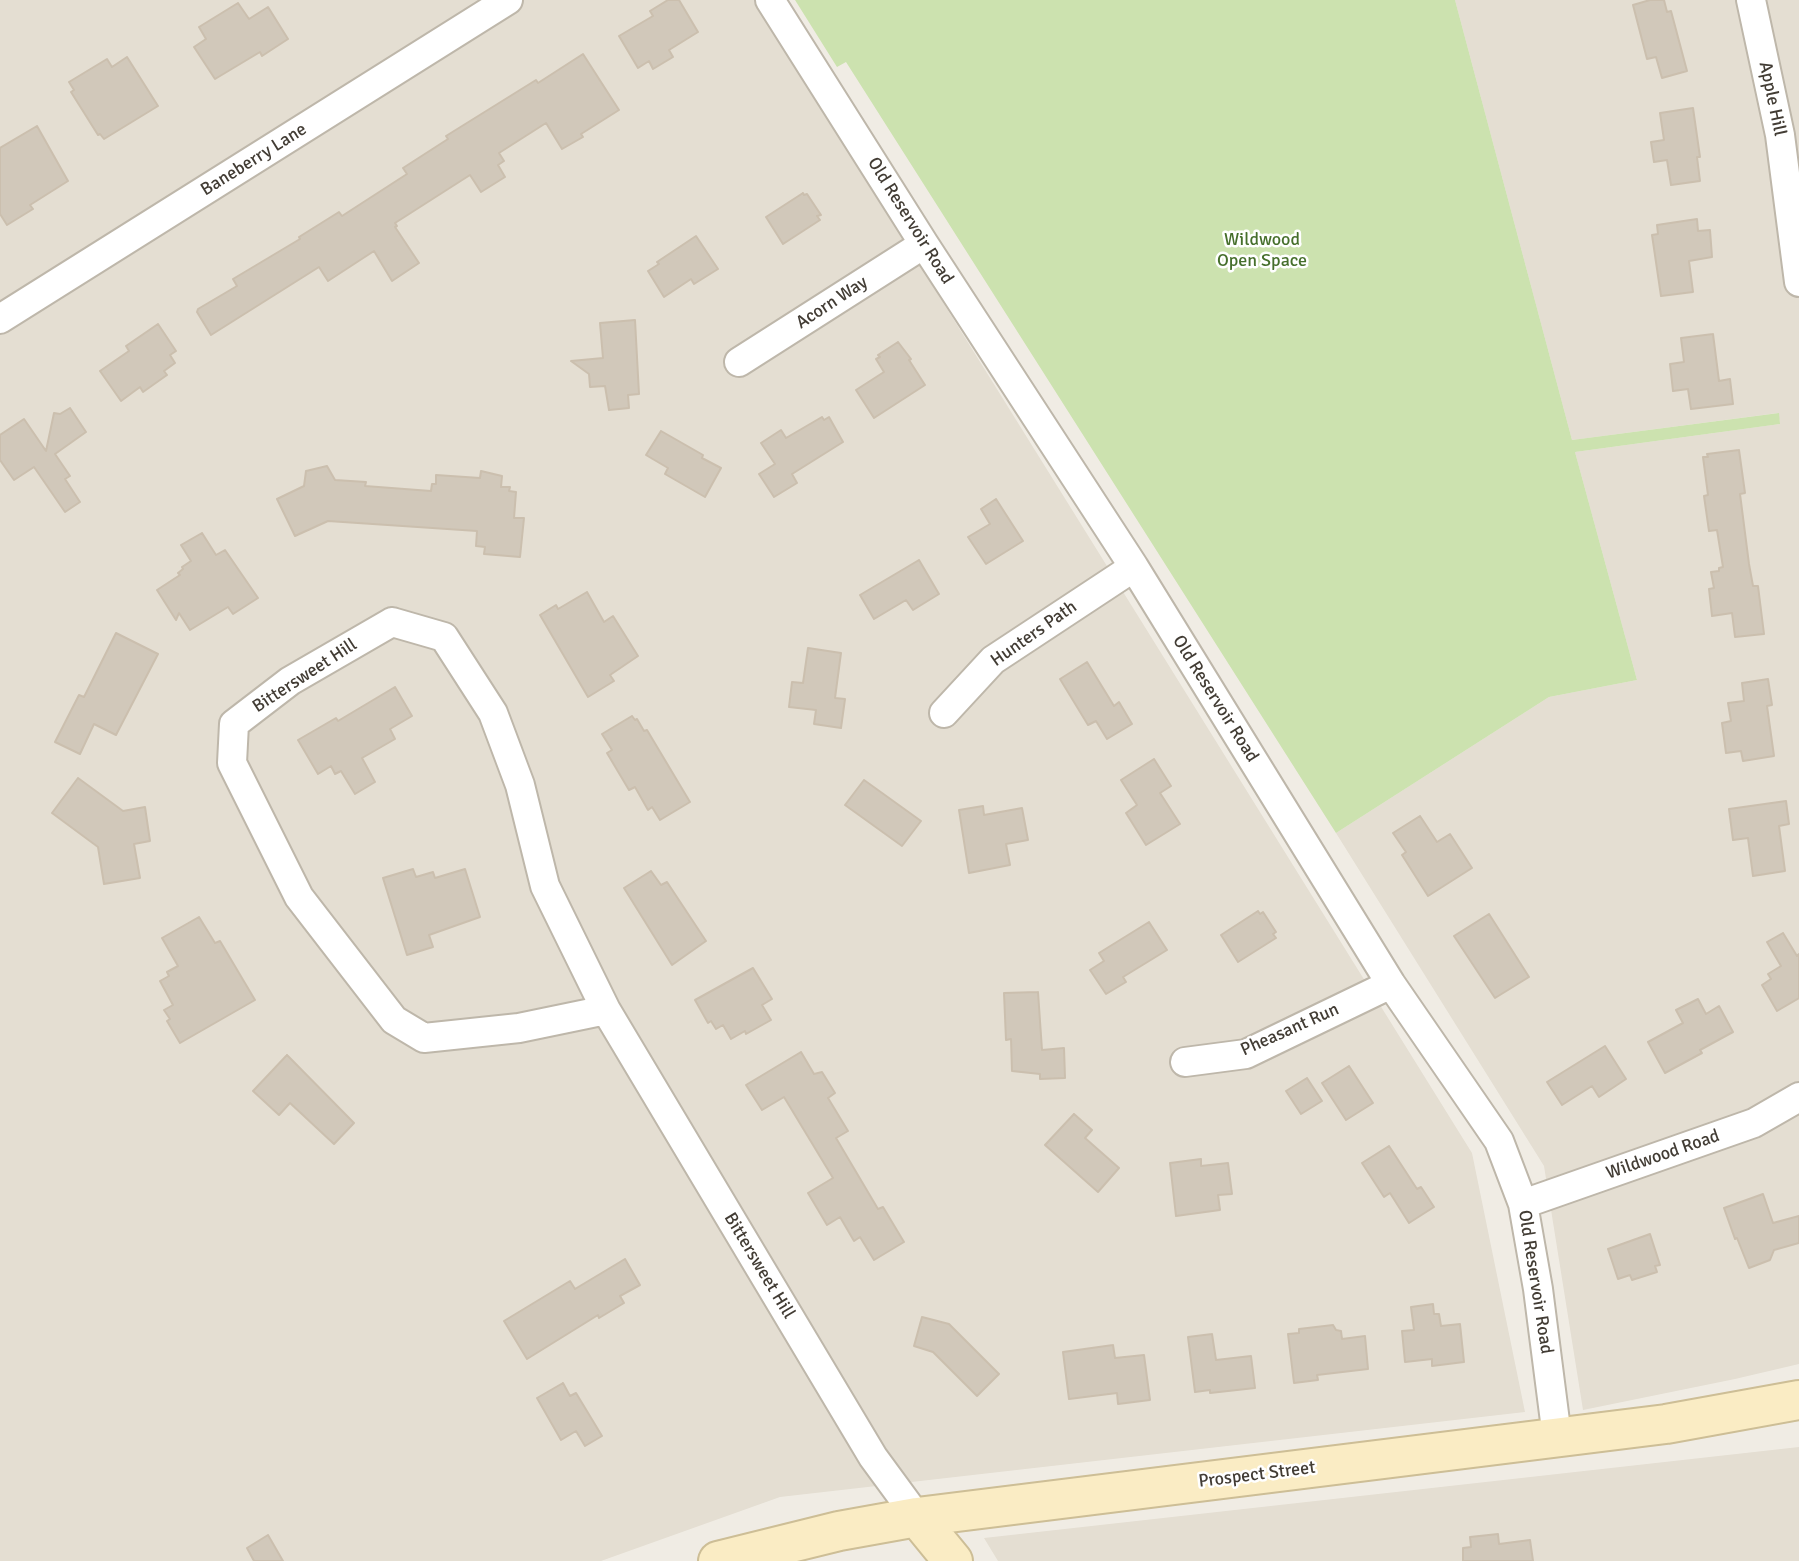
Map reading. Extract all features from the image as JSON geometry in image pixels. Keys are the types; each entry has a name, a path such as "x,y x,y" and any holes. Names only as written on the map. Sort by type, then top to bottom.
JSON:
{"main road":[{"name":"Prospect Street","path":"718,1561 839,1531 917,1517 1679,1422 1799,1400"},
{"path":"917,1517 953,1561"}],"street":[{"name":"Baneberry Lane","path":"0,319 508,0"},
{"name":"Old Reservoir Road","path":"770,0 924,244 1134,567 1391,984 1499,1141 1523,1204 1538,1289 1557,1437"},
{"name":"Apple Hill","path":"1751,0 1780,135 1799,282"},
{"name":"Acorn Way","path":"739,362 924,244"},
{"name":"Hunters Path","path":"944,713 993,660 1134,567"},
{"name":"Bittersweet Hill","path":"606,1010 519,1027 425,1038 394,1020 299,897 232,763 234,724 290,681 392,622 444,637 493,713 520,785 545,886 606,1010 873,1457 917,1517"},
{"name":"Pheasant Run","path":"1185,1062 1246,1054 1391,984"},
{"name":"Wildwood Road","path":"1523,1204 1755,1124 1799,1097"}],"shaded area":[{"path":"0,0 755,0 1472,1153 1525,1412 780,1497 601,1561 0,1561"},
{"path":"1455,0 1799,0 1799,1364 1583,1410 1544,1166 1336,833 1549,697 1637,680 1575,452 1780,424 1778,413 1572,440"},
{"path":"1799,1447 1799,1561 998,1561 984,1538"}],"green space":[{"name":"Wildwood Open Space","path":"795,0 1455,0 1572,440 1779,413 1780,424 1575,452 1637,680 1549,697 1336,833 846,62 837,67"}],"building":[{"path":"668,0 679,0 698,32 669,50 673,57 653,69 649,61 638,68 619,36 653,16 650,11"},
{"path":"1650,0 1664,0 1667,12 1671,11 1687,71 1662,78 1656,57 1647,59 1633,5"},
{"path":"238,3 249,19 268,7 288,39 262,56 260,52 215,79 194,47 206,39 199,27"},
{"path":"583,54 619,110 562,149 546,123 499,153 504,161 498,165 505,177 481,192 470,175 395,223 419,263 392,281 374,251 328,281 319,267 211,335 197,312 198,309 237,286 233,279 339,212 342,216 407,174 403,168 448,139 446,136"},
{"path":"127,57 158,106 104,139 98,135 71,92 74,90 69,82 107,59 112,67"},
{"path":"1693,108 1700,157 1697,157 1700,181 1671,185 1667,160 1654,162 1651,142 1664,140 1660,113"},
{"path":"37,126 68,181 30,205 33,209 7,225 0,214 0,148"},
{"path":"803,193 807,194 821,215 817,216 820,220 783,244 766,217"},
{"path":"1697,219 1698,231 1710,230 1712,257 1689,261 1693,292 1661,296 1652,235 1658,234 1657,225"},
{"path":"696,236 718,269 694,284 691,279 664,297 648,271"},
{"path":"635,320 639,394 628,395 629,408 609,410 605,386 590,387 589,374 571,361 603,358 600,323"},
{"path":"158,324 176,351 170,355 175,363 164,371 167,375 143,392 140,387 121,401 100,371 129,351 126,346"},
{"path":"1713,334 1719,381 1730,379 1733,404 1691,409 1688,389 1673,391 1670,364 1684,362 1681,338"},
{"path":"898,342 925,385 874,418 856,390 884,372 876,359"},
{"path":"70,408 86,432 55,454 70,476 65,479 80,502 65,512 34,467 14,480 0,460 0,435 24,419 46,451 54,413 60,414"},
{"path":"822,417 824,420 829,417 843,442 792,474 797,483 774,497 759,474 775,464 761,443 781,430 786,438"},
{"path":"661,431 721,468 705,497 665,474 668,468 646,455"},
{"path":"1739,450 1745,493 1740,494 1749,564 1753,586 1758,586 1764,634 1735,637 1732,613 1712,616 1709,589 1714,588 1711,572 1719,571 1719,568 1723,567 1717,530 1709,531 1704,496 1708,495 1703,457 1708,457 1707,454"},
{"path":"327,466 335,480 366,482 365,486 431,491 432,484 436,484 436,475 480,478 481,471 502,476 501,487 510,487 509,491 516,492 514,518 524,518 520,557 484,554 485,547 476,546 477,531 328,521 295,536 277,499 304,486 306,471"},
{"path":"996,499 1023,541 986,564 968,537 990,524 981,509"},
{"path":"202,533 216,555 225,550 258,598 233,614 228,607 190,630 179,613 176,620 157,590 180,575 178,573 182,567 191,561 181,545"},
{"path":"919,560 939,594 913,610 906,600 874,619 860,595"},
{"path":"587,592 604,622 613,616 638,656 610,675 614,681 588,697 540,615 556,605 558,609"},
{"path":"116,633 158,654 116,735 94,724 80,754 55,742 79,695 84,697"},
{"path":"808,648 841,653 835,698 845,699 841,728 814,724 816,710 789,707 792,682 803,683"},
{"path":"1087,662 1114,706 1119,702 1132,724 1107,739 1096,721 1088,725 1060,679"},
{"path":"1768,679 1772,705 1767,706 1774,756 1743,761 1741,751 1726,753 1722,723 1731,721 1728,703 1744,701 1742,683"},
{"path":"395,687 412,716 390,729 395,739 362,758 375,782 355,794 341,771 335,774 331,766 318,774 298,740 336,718 338,721"},
{"path":"632,716 644,731 647,730 690,802 660,820 652,807 648,810 635,787 629,790 607,753 612,750 602,734"},
{"path":"1154,759 1171,786 1160,793 1180,824 1146,845 1126,813 1137,805 1121,780"},
{"path":"78,778 123,811 145,807 150,841 134,844 140,878 104,884 98,847 52,813"},
{"path":"864,780 921,821 902,846 845,805"},
{"path":"1786,801 1789,824 1779,826 1785,871 1753,876 1748,838 1733,840 1729,809"},
{"path":"983,806 984,815 1022,808 1028,840 1006,844 1010,865 969,873 959,810"},
{"path":"1420,816 1437,842 1450,834 1472,868 1428,896 1402,855 1406,852 1393,833"},
{"path":"413,869 416,877 433,872 435,878 465,869 480,917 429,935 433,947 407,955 383,878"},
{"path":"651,871 661,885 667,882 706,941 672,965 624,888"},
{"path":"1258,911 1260,914 1263,912 1276,932 1273,934 1276,938 1238,962 1221,935"},
{"path":"1489,914 1529,977 1495,998 1454,936"},
{"path":"199,917 215,943 220,941 255,1000 180,1043 167,1021 170,1019 164,1010 173,1005 160,981 169,976 167,972 178,966 162,938"},
{"path":"1149,922 1167,950 1123,977 1126,982 1106,994 1090,970 1104,961 1099,953"},
{"path":"1783,933 1797,956 1799,954 1799,998 1777,1011 1762,985 1771,979 1768,974 1781,966 1767,942"},
{"path":"753,968 772,999 762,1005 771,1020 731,1039 723,1025 716,1029 711,1021 708,1023 695,1000"},
{"path":"1038,992 1042,1050 1064,1048 1065,1078 1040,1079 1040,1074 1012,1071 1011,1039 1006,1040 1004,993"},
{"path":"1698,999 1706,1014 1719,1006 1733,1032 1665,1073 1648,1042 1683,1023 1676,1010"},
{"path":"1605,1046 1626,1079 1599,1097 1592,1086 1562,1105 1547,1082"},
{"path":"801,1052 814,1074 822,1072 835,1093 828,1098 848,1131 836,1138 878,1209 883,1207 904,1242 874,1260 860,1237 854,1241 840,1217 827,1225 808,1193 833,1178 784,1097 762,1110 746,1085"},
{"path":"287,1055 354,1123 334,1144 290,1103 279,1115 253,1091"},
{"path":"1349,1066 1373,1103 1346,1120 1322,1083"},
{"path":"1307,1078 1322,1101 1301,1114 1286,1091"},
{"path":"1074,1114 1092,1130 1085,1138 1119,1168 1098,1192 1045,1145"},
{"path":"1389,1146 1417,1189 1421,1187 1434,1207 1409,1223 1390,1193 1384,1197 1362,1163"},
{"path":"1201,1159 1201,1166 1228,1163 1232,1194 1218,1195 1220,1210 1176,1216 1170,1163"},
{"path":"1763,1194 1773,1223 1799,1216 1799,1243 1774,1250 1770,1260 1749,1268 1724,1208"},
{"path":"1650,1234 1660,1265 1655,1266 1657,1272 1632,1280 1630,1275 1618,1279 1608,1249"},
{"path":"625,1259 640,1285 620,1296 624,1303 599,1318 598,1315 527,1359 504,1321 570,1281 575,1289"},
{"path":"1433,1304 1434,1314 1439,1314 1441,1326 1460,1324 1464,1362 1432,1366 1432,1359 1405,1362 1402,1331 1414,1330 1411,1307"},
{"path":"922,1317 949,1324 999,1374 977,1396 933,1352 914,1346"},
{"path":"1333,1325 1336,1330 1341,1331 1342,1339 1365,1336 1368,1369 1317,1375 1318,1380 1294,1383 1288,1334 1299,1333 1299,1329"},
{"path":"1212,1334 1216,1360 1251,1356 1255,1388 1195,1392 1188,1337"},
{"path":"1113,1345 1115,1358 1144,1355 1150,1400 1118,1404 1117,1393 1069,1399 1063,1352"},
{"path":"563,1383 570,1396 576,1393 602,1436 585,1446 576,1431 561,1440 537,1398"},
{"path":"1498,1534 1499,1544 1530,1540 1533,1561 1463,1561 1463,1548 1471,1547 1470,1537"},
{"path":"268,1535 283,1561 254,1561 247,1548"}]}
